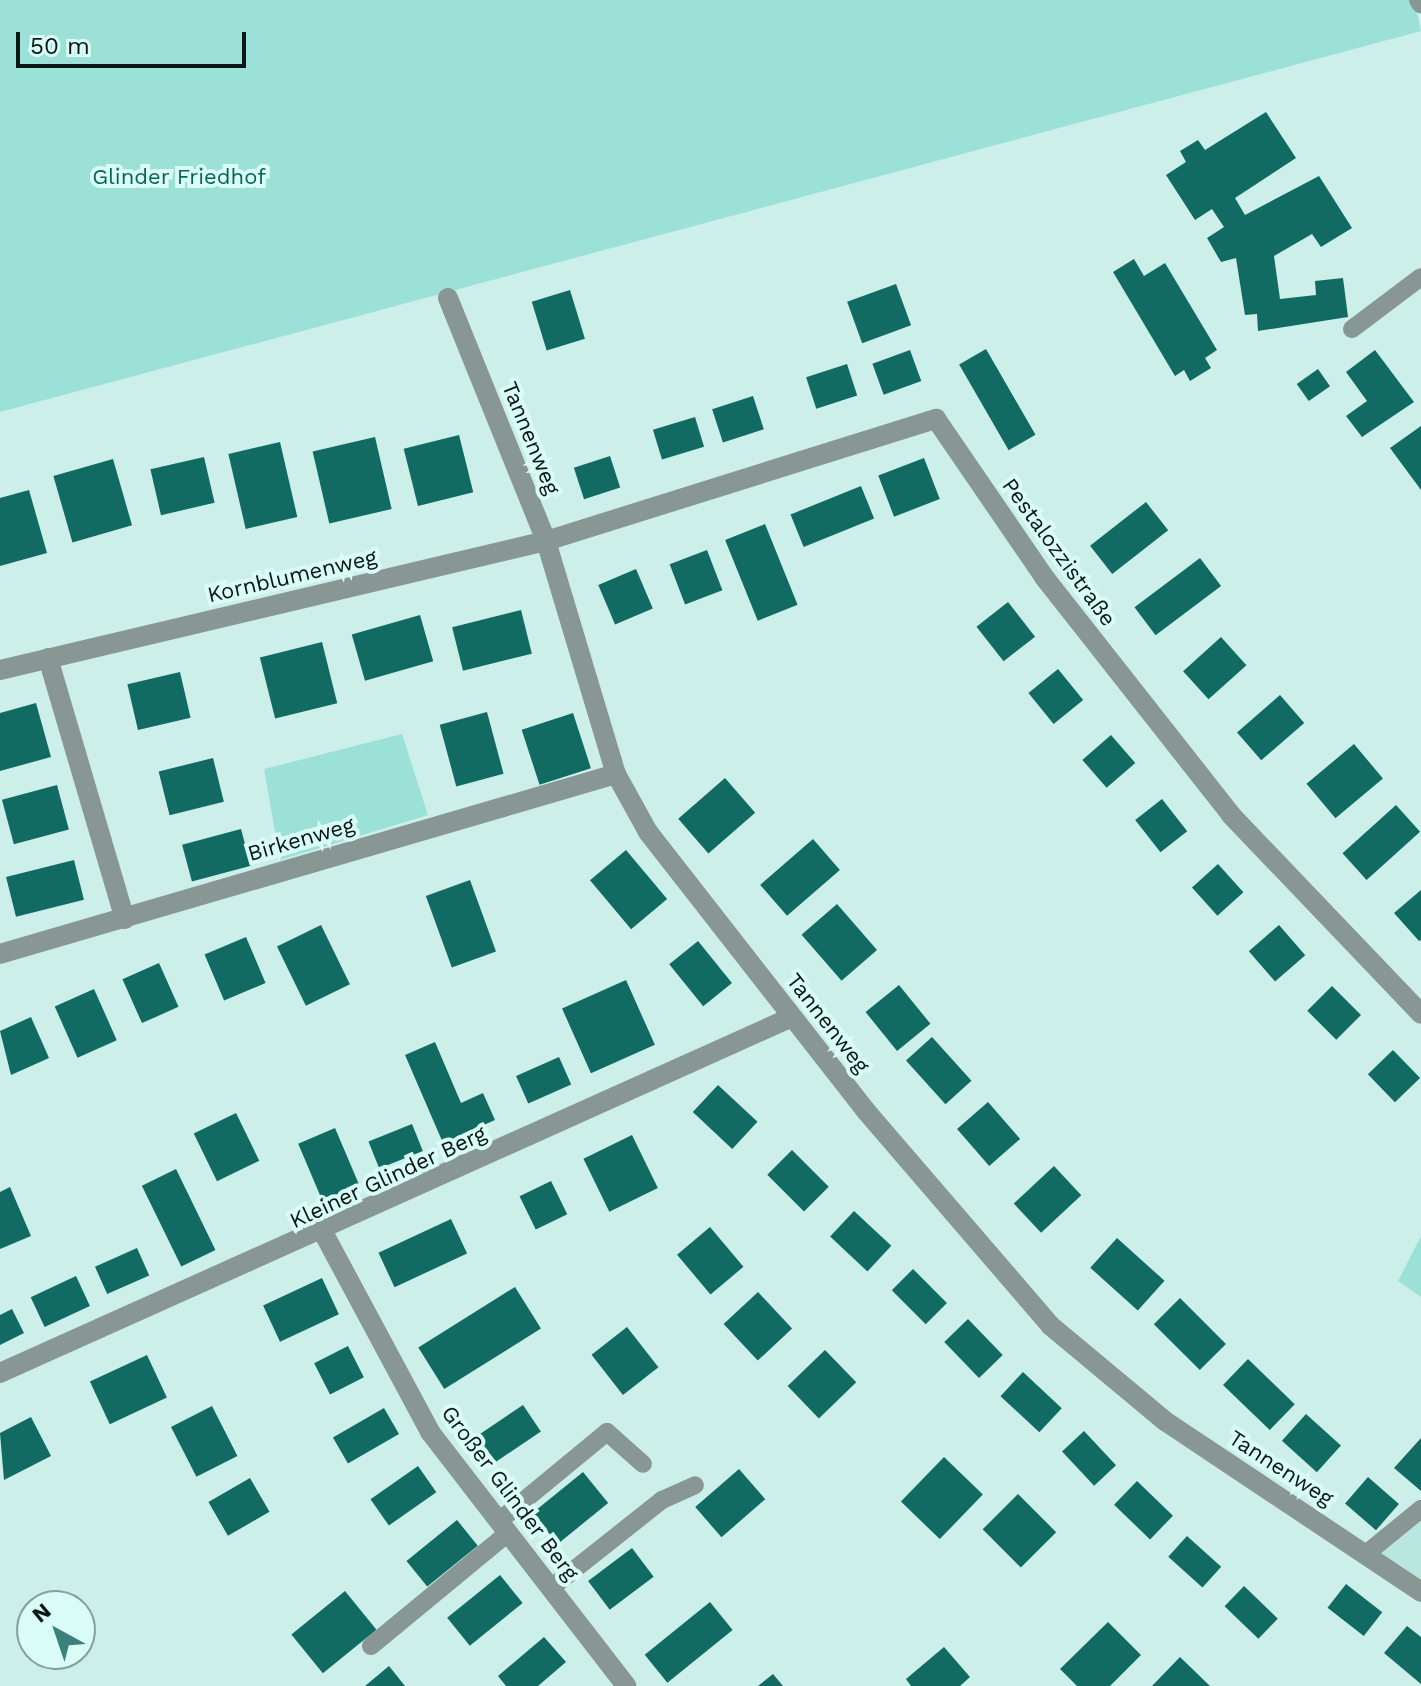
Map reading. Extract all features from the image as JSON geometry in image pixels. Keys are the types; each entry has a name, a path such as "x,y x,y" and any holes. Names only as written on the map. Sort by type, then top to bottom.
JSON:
{"street":[{"name":"Tannenweg","path":"448,298 546,541 616,774 648,832 792,1017 1051,1326 1165,1421 1367,1553 1421,1592"},
{"name":"Pestalozzistraße","path":"546,541 936,419 1044,577 1231,815 1421,1014"},
{"name":"Kornblumenweg","path":"0,670 546,541"},
{"path":"48,658 125,919"},
{"name":"Birkenweg","path":"0,954 616,774"},
{"name":"Kleiner Glinder Berg","path":"0,1373 324,1234 792,1017"},
{"name":"Großer Glinder Berg","path":"324,1234 430,1432 626,1686"}],"lane":[{"path":"1352,329 1421,277"},
{"path":"371,1646 607,1432 643,1464"},
{"path":"551,1588 662,1500 695,1485"},
{"path":"1367,1553 1421,1509"}],"shaded area":[{"path":"1421,1514 1421,1585 1374,1552"}],"green space":[{"name":"Glinder Friedhof","path":"0,0 1414,0 1421,31 0,412"},
{"path":"402,734 428,815 280,860 264,769"},
{"path":"1421,1236 1421,1297 1398,1281"}],"building":[{"path":"1266,112 1296,158 1235,198 1245,215 1319,176 1352,228 1321,247 1312,234 1274,256 1280,299 1316,295 1315,281 1343,278 1348,317 1258,331 1257,314 1245,315 1236,258 1221,262 1207,238 1224,227 1212,209 1195,220 1166,175 1186,162 1180,151 1198,140 1205,150"},
{"path":"1134,259 1144,276 1165,263 1217,350 1205,358 1211,368 1190,381 1184,370 1175,376 1113,272"},
{"path":"896,284 911,325 862,343 847,302"},
{"path":"570,290 585,339 547,350 532,302"},
{"path":"986,349 1036,435 1009,450 959,364"},
{"path":"910,350 921,381 884,395 872,364"},
{"path":"1375,350 1414,402 1362,437 1346,416 1367,401 1346,372"},
{"path":"847,364 857,395 816,409 806,377"},
{"path":"1318,369 1330,386 1309,401 1297,384"},
{"path":"753,396 764,429 723,443 712,409"},
{"path":"695,417 704,447 662,460 653,430"},
{"path":"1421,426 1421,490 1390,448"},
{"path":"459,435 473,492 418,506 404,449"},
{"path":"375,437 392,509 329,524 313,451"},
{"path":"280,442 297,517 246,529 228,454"},
{"path":"610,456 620,487 584,499 574,468"},
{"path":"204,457 215,503 161,515 150,469"},
{"path":"924,458 940,499 894,517 878,476"},
{"path":"113,459 132,525 72,542 53,476"},
{"path":"861,486 874,518 804,547 791,514"},
{"path":"29,490 47,553 0,566 0,498"},
{"path":"1146,502 1168,530 1112,574 1090,546"},
{"path":"765,524 798,605 758,621 725,540"},
{"path":"707,550 722,590 685,604 670,564"},
{"path":"1200,558 1221,586 1156,635 1135,607"},
{"path":"636,569 653,609 615,625 598,585"},
{"path":"1008,602 1035,637 1004,661 976,627"},
{"path":"521,610 532,654 463,671 452,627"},
{"path":"420,615 433,661 365,681 352,635"},
{"path":"1221,637 1246,665 1209,699 1183,671"},
{"path":"322,642 337,703 275,719 260,657"},
{"path":"1058,669 1083,700 1054,724 1028,693"},
{"path":"180,672 191,718 138,730 127,684"},
{"path":"1280,695 1304,723 1261,760 1237,732"},
{"path":"36,703 51,757 0,771 0,713"},
{"path":"487,712 504,774 456,787 440,725"},
{"path":"573,713 591,768 540,785 522,730"},
{"path":"1111,735 1135,763 1107,788 1082,760"},
{"path":"1354,744 1383,778 1335,818 1307,784"},
{"path":"213,758 224,802 170,815 159,772"},
{"path":"725,778 755,813 708,853 678,819"},
{"path":"57,785 69,829 14,844 2,800"},
{"path":"1162,799 1187,831 1160,852 1135,820"},
{"path":"1396,805 1420,832 1367,880 1342,853"},
{"path":"241,829 251,866 192,881 182,845"},
{"path":"813,839 840,870 787,916 760,885"},
{"path":"626,850 667,899 631,929 590,880"},
{"path":"74,860 84,900 16,917 6,877"},
{"path":"1218,864 1243,892 1217,916 1192,887"},
{"path":"470,880 496,951 452,967 426,896"},
{"path":"1421,890 1421,940 1419,941 1394,913"},
{"path":"837,904 877,950 842,981 802,935"},
{"path":"321,925 350,984 306,1006 277,946"},
{"path":"1279,925 1305,955 1275,981 1249,951"},
{"path":"246,937 266,983 224,1001 205,955"},
{"path":"698,941 732,983 703,1006 669,964"},
{"path":"159,963 179,1007 142,1023 122,979"},
{"path":"626,980 655,1045 591,1073 562,1008"},
{"path":"899,985 930,1024 897,1051 866,1012"},
{"path":"1332,986 1361,1015 1336,1040 1307,1011"},
{"path":"94,989 117,1040 77,1058 55,1006"},
{"path":"31,1017 49,1058 11,1075 0,1031"},
{"path":"932,1037 971,1081 945,1104 906,1060"},
{"path":"435,1042 461,1103 483,1093 495,1120 443,1143 405,1055"},
{"path":"1393,1050 1420,1078 1395,1102 1368,1074"},
{"path":"559,1057 571,1084 528,1104 516,1076"},
{"path":"718,1085 757,1122 732,1149 693,1112"},
{"path":"988,1102 1020,1139 989,1166 957,1129"},
{"path":"236,1113 259,1161 217,1181 194,1134"},
{"path":"412,1124 423,1151 379,1168 368,1142"},
{"path":"335,1128 359,1185 322,1201 298,1144"},
{"path":"632,1135 658,1188 609,1212 583,1159"},
{"path":"792,1150 829,1187 804,1212 767,1175"},
{"path":"1054,1166 1081,1195 1041,1233 1014,1204"},
{"path":"176,1169 215,1250 181,1267 142,1186"},
{"path":"551,1181 567,1214 536,1230 520,1196"},
{"path":"10,1187 31,1236 0,1249 0,1192"},
{"path":"854,1211 891,1246 867,1271 830,1237"},
{"path":"451,1219 467,1253 395,1287 378,1253"},
{"path":"710,1227 743,1267 710,1294 677,1255"},
{"path":"1117,1238 1165,1281 1138,1311 1090,1268"},
{"path":"137,1248 149,1275 107,1294 95,1267"},
{"path":"913,1269 947,1303 926,1324 892,1290"},
{"path":"76,1276 90,1306 45,1327 31,1297"},
{"path":"322,1278 339,1314 280,1342 263,1305"},
{"path":"515,1287 541,1329 444,1389 418,1347"},
{"path":"758,1292 792,1329 758,1361 724,1324"},
{"path":"1180,1298 1226,1344 1200,1370 1154,1324"},
{"path":"12,1309 24,1333 0,1345 0,1315"},
{"path":"968,1319 1003,1355 979,1378 944,1342"},
{"path":"627,1327 658,1367 623,1395 592,1355"},
{"path":"348,1346 364,1377 330,1394 314,1363"},
{"path":"825,1350 856,1382 819,1418 788,1386"},
{"path":"147,1355 167,1398 110,1424 90,1382"},
{"path":"1248,1359 1295,1404 1270,1430 1223,1385"},
{"path":"1023,1372 1062,1408 1039,1432 1000,1396"},
{"path":"523,1405 541,1432 495,1462 477,1436"},
{"path":"212,1406 237,1456 196,1477 171,1427"},
{"path":"384,1408 399,1434 348,1463 333,1438"},
{"path":"1306,1414 1341,1445 1317,1472 1282,1441"},
{"path":"31,1417 51,1456 4,1480 0,1433"},
{"path":"1084,1431 1116,1465 1094,1486 1062,1451"},
{"path":"1421,1438 1421,1491 1394,1468"},
{"path":"944,1457 983,1495 940,1539 901,1502"},
{"path":"418,1466 436,1492 389,1525 370,1499"},
{"path":"739,1469 765,1499 721,1537 695,1507"},
{"path":"583,1472 608,1503 558,1544 532,1513"},
{"path":"1368,1477 1399,1504 1376,1530 1345,1503"},
{"path":"250,1478 270,1512 228,1536 208,1502"},
{"path":"1137,1481 1173,1516 1150,1539 1114,1505"},
{"path":"1018,1494 1056,1532 1021,1568 983,1529"},
{"path":"457,1520 478,1546 427,1587 406,1561"},
{"path":"1187,1536 1221,1567 1202,1588 1168,1557"},
{"path":"632,1548 654,1577 610,1610 588,1581"},
{"path":"500,1575 523,1603 470,1646 447,1618"},
{"path":"1346,1584 1382,1612 1364,1636 1328,1608"},
{"path":"1244,1586 1278,1619 1258,1639 1225,1606"},
{"path":"345,1591 376,1630 323,1673 291,1634"},
{"path":"710,1602 733,1630 667,1683 645,1655"},
{"path":"1108,1622 1141,1655 1110,1686 1077,1686 1060,1669"},
{"path":"1407,1626 1421,1637 1421,1684 1384,1653"},
{"path":"544,1637 566,1662 538,1686 506,1686 498,1676"},
{"path":"944,1647 970,1677 960,1686 911,1686 906,1679"},
{"path":"1180,1657 1210,1686 1152,1686"},
{"path":"389,1666 405,1686 365,1686"},
{"path":"773,1674 783,1686 758,1686"}]}
